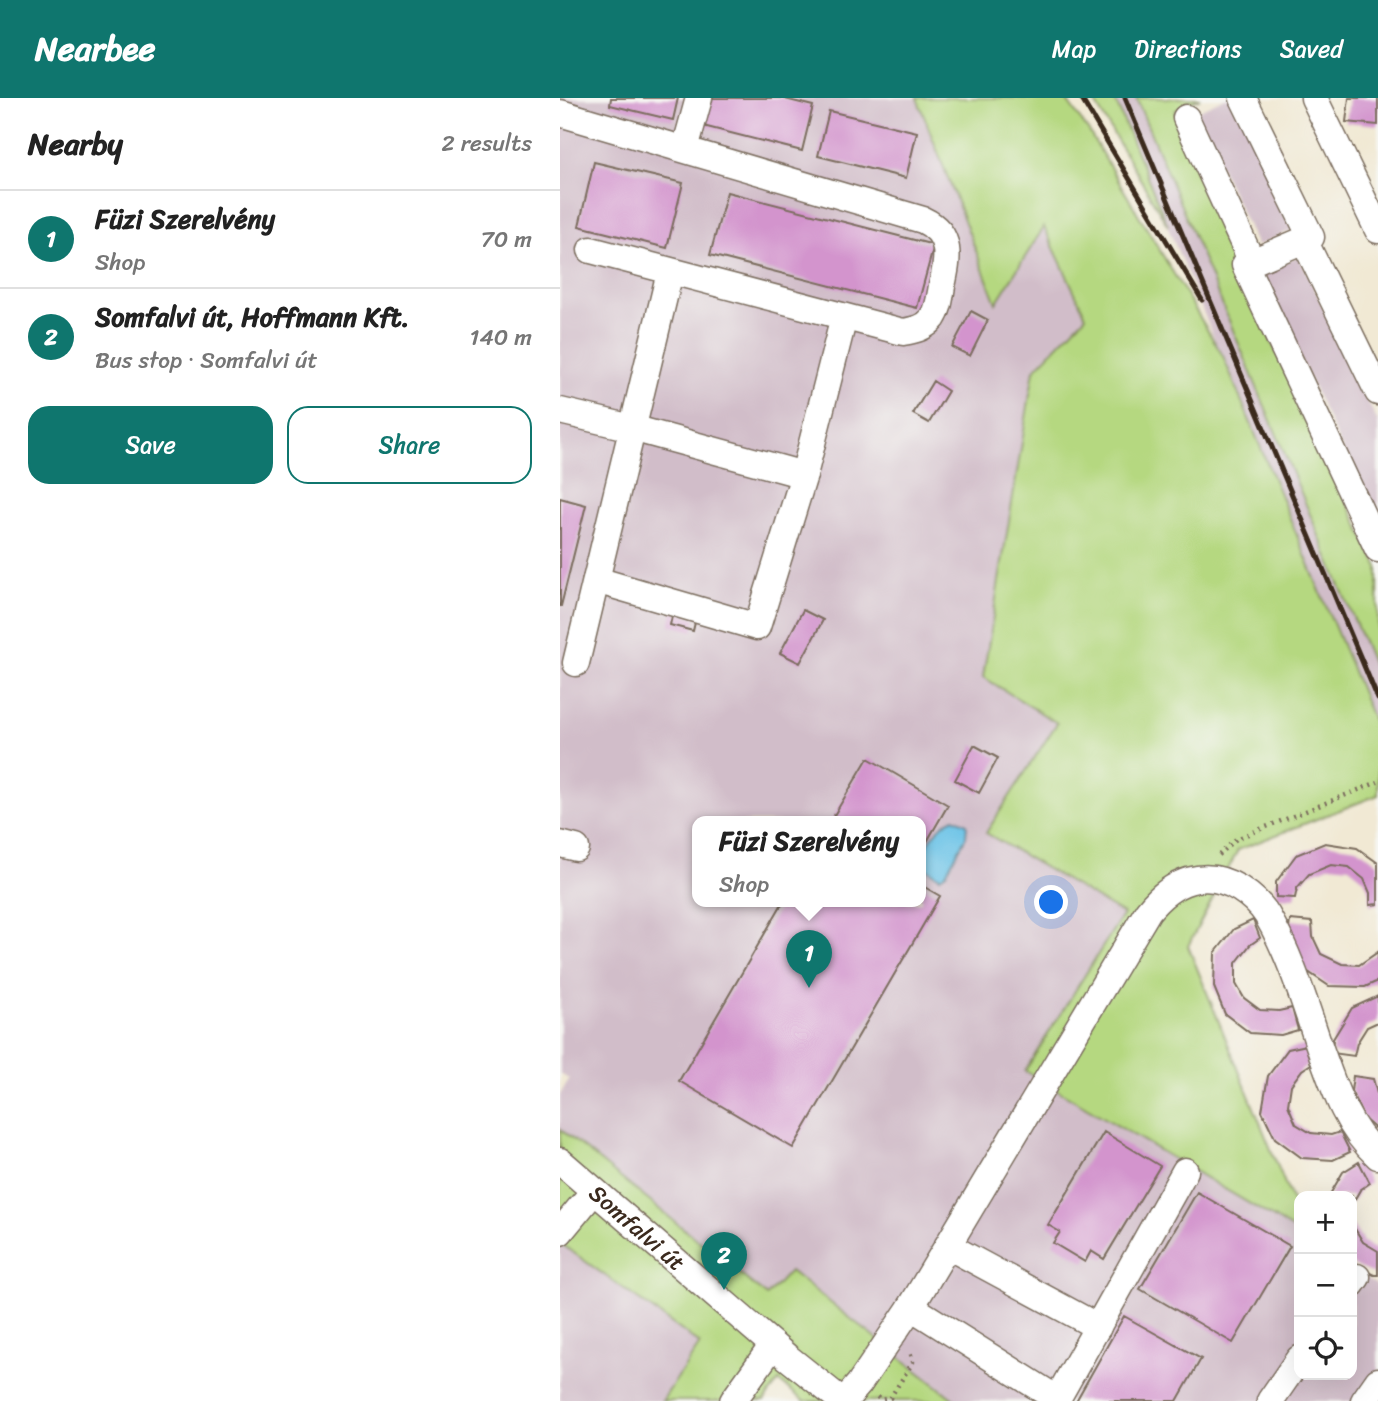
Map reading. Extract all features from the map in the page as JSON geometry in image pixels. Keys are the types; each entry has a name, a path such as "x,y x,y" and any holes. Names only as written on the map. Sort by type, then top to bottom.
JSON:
{"street":[{"path":"685,149 699,98"},
{"path":"1244,98 1311,237 1245,265 1378,549"},
{"path":"1314,98 1378,230"},
{"path":"560,113 923,220 940,232 944,240 947,263 934,317 925,326 904,332 591,250"},
{"path":"1186,118 1252,262"},
{"path":"1304,240 1378,392"},
{"path":"576,663 670,271"},
{"path":"596,580 757,627 804,475 845,317"},
{"path":"560,411 804,475"},
{"path":"843,1401 859,1384 911,1307 1148,911 1174,886 1200,877 1213,878 1237,887 1258,903 1267,915 1298,985 1346,1114 1358,1135 1378,1156"},
{"name":"Somfalvi út","path":"560,1161 773,1345 843,1401"},
{"path":"911,1307 1057,1400 1185,1171"},
{"path":"560,1232 594,1191"},
{"path":"948,1246 1098,1327"},
{"path":"733,1401 773,1345"},
{"path":"1270,1401 1294,1366"},
{"path":"1364,1401 1378,1381"}],"path":[{"path":"1200,877 1236,839 1378,782"}],"shaded area":[{"path":"560,98 917,98 995,303 1044,227 1086,317 1034,370 1057,723 986,833 1123,914 1025,1071 1294,1230 1294,1380 1357,1380 1357,1271 1378,1286 1378,1401 956,1401 790,1272 767,1296 560,1129 560,1095 569,1079 560,1074"},
{"path":"1114,98 1136,98 1378,677 1378,732"},
{"path":"1225,98 1235,98 1296,228 1257,246 1195,112"},
{"path":"1299,256 1378,423 1378,525 1260,274"},
{"path":"560,1243 700,1344 662,1401 560,1401"}],"green space":[{"path":"917,98 1065,98 1088,130 1223,356 1378,732 1378,795 1238,850 1188,946 1294,1206 1294,1230 1025,1071 1123,914 986,833 1057,723 983,677 1034,370 1086,316 1044,227 996,303"},
{"path":"1092,98 1114,98 1168,226 1094,101"},
{"path":"1136,98 1200,98 1175,111 1237,253 1245,286 1378,567 1378,677"},
{"path":"560,1129 767,1296 790,1271 956,1401 804,1401 779,1381 764,1401 662,1401 700,1344 560,1243"}],"water":[{"path":"954,818 967,824 966,837 946,873 940,877 926,868 926,848 937,831"}],"building":[{"path":"611,98 678,98 673,120 610,105"},
{"path":"710,98 781,98 813,106 802,151 703,126"},
{"path":"1349,98 1378,98 1378,125 1346,122"},
{"path":"829,111 917,132 906,178 818,156"},
{"path":"594,162 683,183 667,248 579,226"},
{"path":"727,192 934,245 917,308 710,255"},
{"path":"971,311 988,320 970,356 952,347"},
{"path":"933,381 948,391 929,423 913,414"},
{"path":"560,498 586,505 561,606 560,606"},
{"path":"803,610 823,620 800,663 780,653"},
{"path":"673,612 696,618 693,631 670,625"},
{"path":"974,745 998,758 979,793 955,780"},
{"path":"868,758 948,805 926,843 926,816 834,816"},
{"path":"1325,843 1357,848 1378,863 1378,904 1370,905 1370,893 1364,879 1349,867 1331,865 1309,874 1297,888 1295,898 1276,897 1276,882 1296,855"},
{"path":"926,888 940,896 793,1148 679,1081 780,907 926,907"},
{"path":"1253,920 1260,938 1250,945 1236,963 1236,984 1244,998 1260,1010 1279,1011 1292,1008 1298,1030 1281,1035 1250,1033 1225,1014 1214,987 1215,953 1234,929"},
{"path":"1290,920 1312,922 1313,937 1321,954 1342,964 1359,965 1378,952 1378,981 1365,987 1329,986 1301,967 1288,938"},
{"path":"1378,996 1378,1022 1367,1027 1357,1043 1354,1056 1332,1053 1333,1039 1352,1008"},
{"path":"1307,1045 1311,1064 1302,1070 1291,1085 1288,1105 1296,1124 1311,1133 1331,1135 1340,1132 1350,1152 1333,1160 1302,1158 1275,1138 1262,1111 1268,1076 1288,1049"},
{"path":"1353,1076 1373,1079 1378,1097 1378,1131 1364,1119 1351,1091"},
{"path":"1104,1132 1160,1166 1104,1259 1091,1251 1085,1262 1053,1243 1060,1232 1048,1225"},
{"path":"1359,1162 1370,1183 1357,1195 1357,1191 1332,1191 1343,1172"},
{"path":"1197,1192 1290,1246 1233,1343 1140,1289"},
{"path":"1357,1232 1363,1242 1378,1251 1378,1275 1357,1266"},
{"path":"1124,1316 1201,1359 1177,1401 1076,1401"}],"railway":[{"path":"1081,98 1202,300"},
{"path":"1125,98 1378,699"}],"place":[{"name":"Füzi Szerelvény","path":"809,988"},
{"name":"Somfalvi út, Hoffmann Kft.","path":"724,1290"}]}
